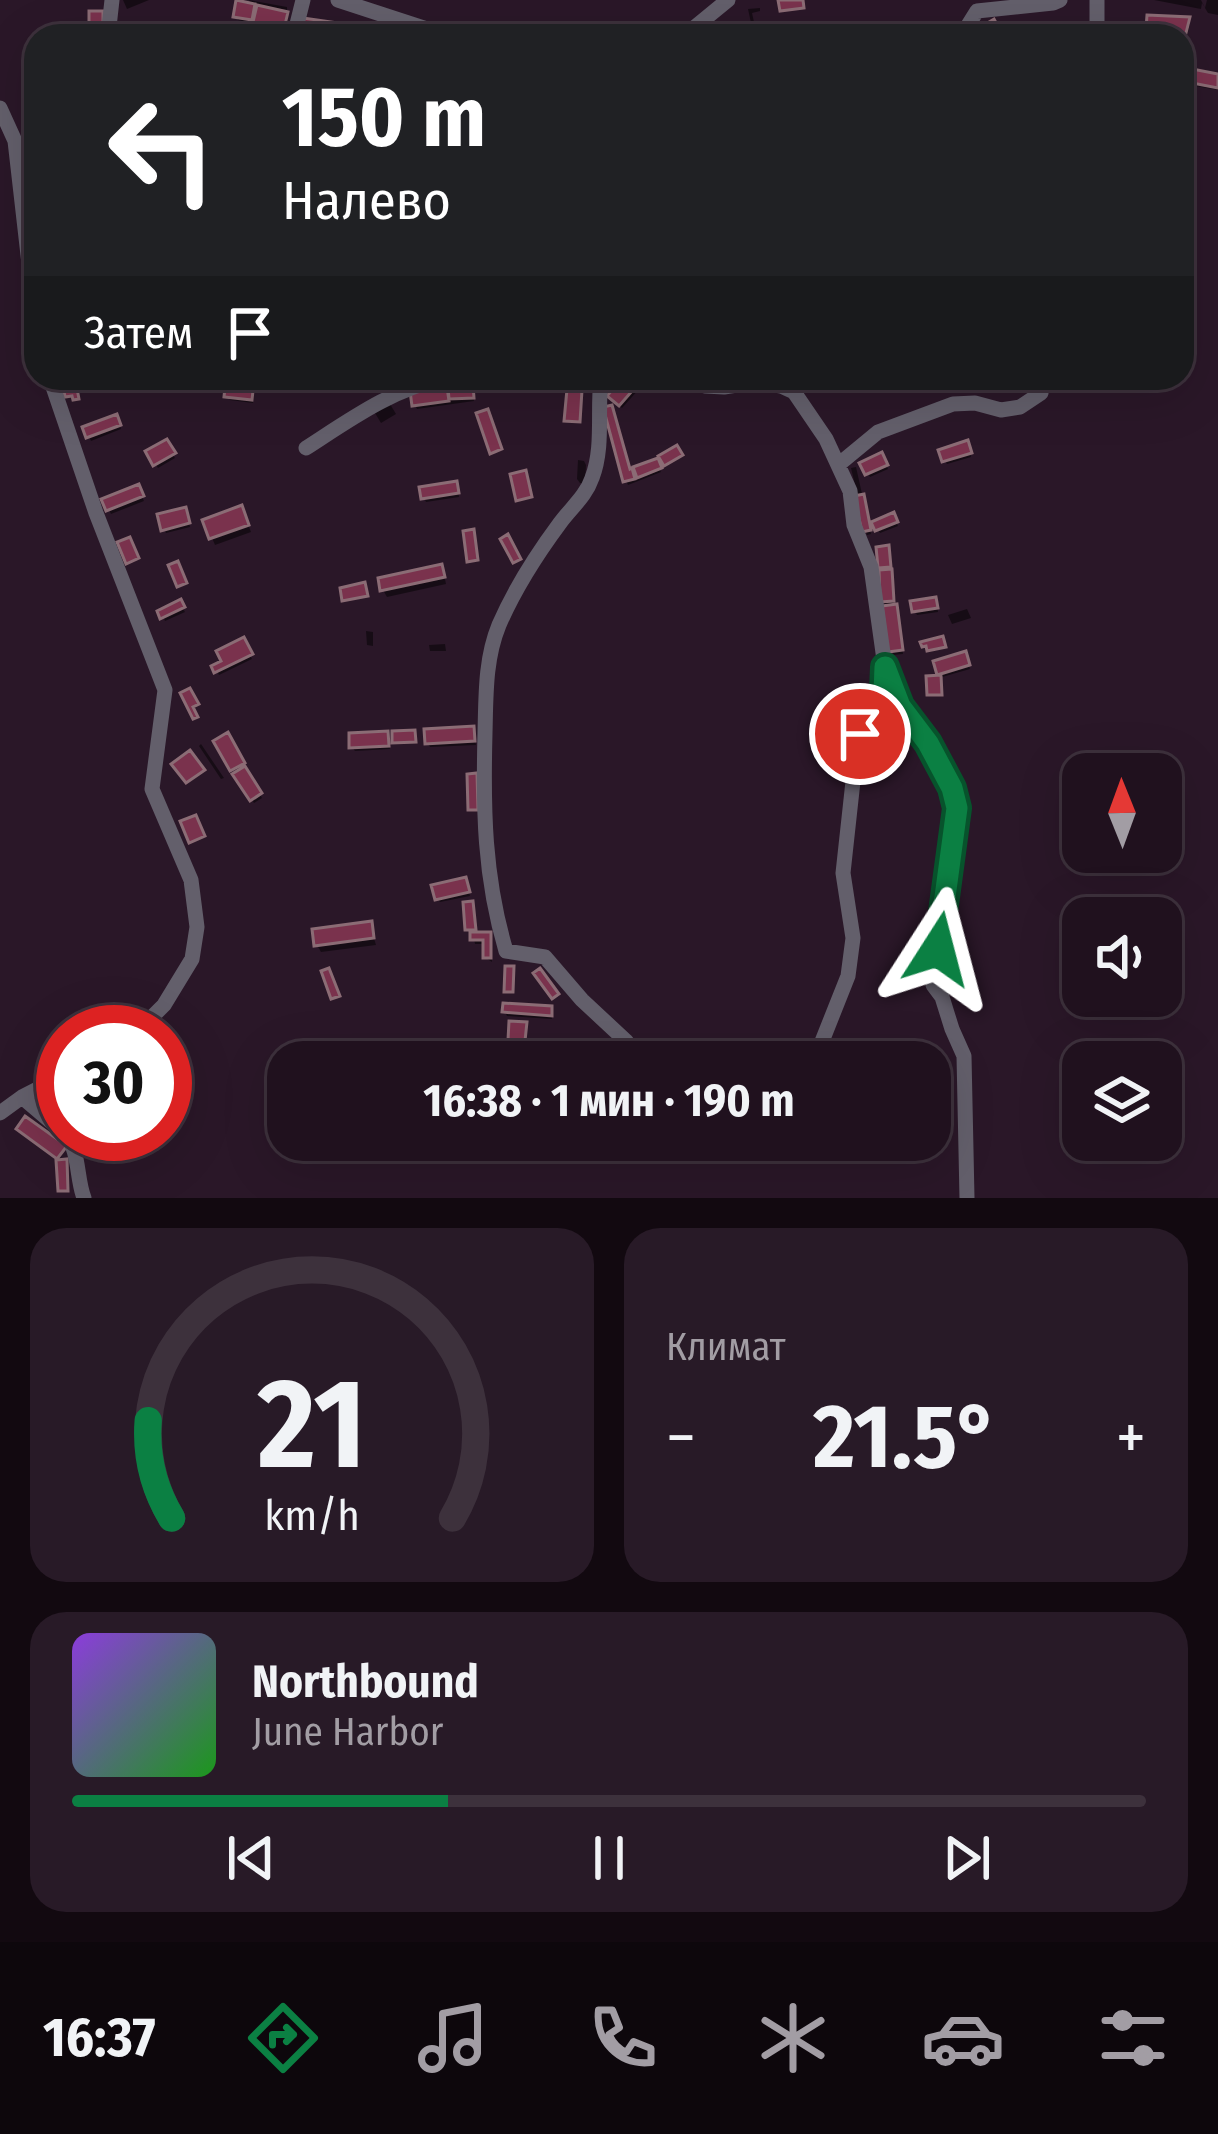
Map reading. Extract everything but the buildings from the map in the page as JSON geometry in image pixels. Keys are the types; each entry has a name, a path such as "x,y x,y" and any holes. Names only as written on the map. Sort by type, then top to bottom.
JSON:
{"street":[{"path":"338,0 411,24"},
{"path":"699,24 728,0"},
{"path":"969,24 977,11 998,3 1060,0"},
{"path":"0,108 15,141 24,214"},
{"path":"54,390 165,690 152,789 190,880 197,927 192,959 165,1005"},
{"path":"306,448 405,390"},
{"path":"601,390 594,475 522,579 490,652 486,853 506,951 545,957 626,1041"},
{"path":"790,390 826,439 850,491 854,524 871,566 885,667 884,692 866,705 850,796 843,873 853,938 848,976 823,1041"},
{"path":"838,465 878,432 953,404 1001,410 1020,407 1041,393"},
{"path":"885,667 900,706 928,743 952,788 957,808 933,985 964,1056 967,1198"},
{"path":"0,1113 36,1090"},
{"path":"22,1097 36,1109"},
{"path":"76,1161 84,1198"}],"route":[{"path":"860,734 866,705 884,692 885,667 900,706 928,743 952,788 957,808 938,949"}]}
